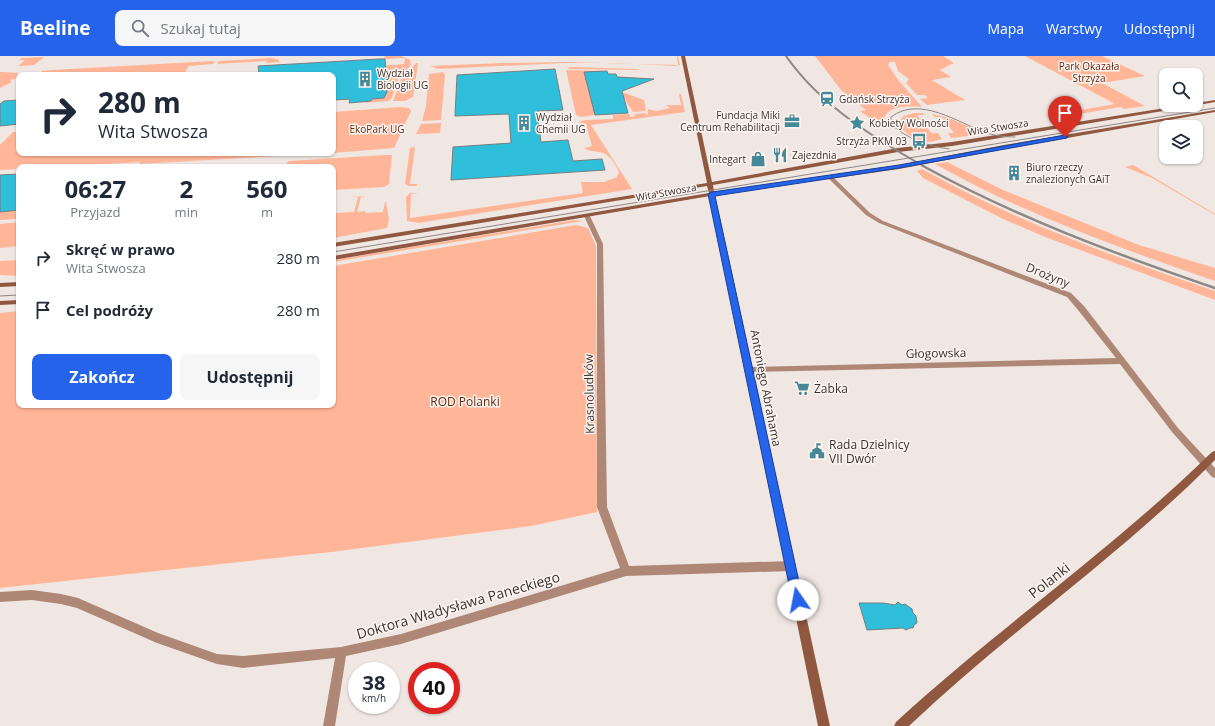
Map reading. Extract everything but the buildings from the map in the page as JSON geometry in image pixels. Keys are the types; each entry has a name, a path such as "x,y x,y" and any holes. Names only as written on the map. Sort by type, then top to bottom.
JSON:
{"street":[{"name":"Antoniego Abrahama","path":"682,56 750,370 771,481 791,566 824,726"},
{"path":"1203,103 1215,101"},
{"name":"Wita Stwosza","path":"336,245 709,183 898,150 952,144 1159,111"},
{"name":"Wita Stwosza","path":"336,258 712,194 899,167 998,148 1215,112"},
{"name":"Drożyny","path":"830,177 868,214 881,222 1069,295 1176,430 1215,474"},
{"name":"Krasnoludków","path":"587,216 600,244 602,507 626,571"},
{"path":"0,285 16,284"},
{"path":"0,304 16,302"},
{"name":"Głogowska","path":"750,370 1122,361"},
{"name":"Polanki","path":"900,726 995,642 1121,542 1215,454"},
{"name":"Doktora Władysława Paneckiego","path":"0,597 32,595 61,598 78,603 157,638 217,660 227,662 243,662 341,652 401,639 626,571 791,566"},
{"path":"329,726 341,652"}],"green space":[{"path":"385,56 401,56 410,60 411,65 398,79 392,98 388,101 363,103 371,101 372,99 384,98 387,92 378,66 404,64 405,58 384,59"},
{"path":"678,56 680,65 675,66 634,64 678,65"},
{"path":"815,56 943,56 954,63 940,70 951,77 932,80 965,100 927,105 920,99 928,98 925,95 917,95 906,83 909,79 898,71 895,62 890,62 888,65 899,81 922,107 911,106 894,109 889,112 884,120 891,129 875,119 871,119 860,111 866,110 841,90"},
{"name":"Park Okazała Strzyża","path":"1025,56 1102,56 1145,76 1102,83 1145,106 1124,109 1121,107 1079,114 1075,111 1115,104"},
{"path":"44,57 34,65 18,66 25,60 19,60 22,58"},
{"path":"272,58 279,60 279,62 266,63 267,61 217,64 219,61"},
{"path":"215,62 213,64 189,66 185,72 41,71"},
{"path":"565,62 603,63 564,63 438,69 430,66 503,63"},
{"path":"416,63 418,63 413,97 405,101 393,101 401,80"},
{"path":"569,67 641,70 568,69"},
{"path":"566,70 607,71 586,72 595,115 582,117 576,115"},
{"path":"0,72 16,73 15,79 10,80 12,82 0,88"},
{"path":"443,72 445,75 441,120 422,121 426,106 429,74"},
{"path":"622,92 644,100 646,111 633,112"},
{"path":"679,94 681,94 685,112 591,125 632,189 418,223 407,221 406,197 410,193 419,193 411,194 410,218 583,193 581,182 604,182 617,177 619,172 609,156 584,148 592,146 586,124 578,122 585,120 613,119 613,115 629,114 631,117 635,116 634,114 646,113 646,115 648,115 648,109 656,111 670,108 666,105 681,105"},
{"name":"EkoPark UG","path":"400,107 409,108 411,111 394,148 336,153 336,112"},
{"path":"914,113 923,113 924,115 917,115 924,124 931,124 933,127 927,127 931,133 938,133 942,139 927,142 914,138 905,132 899,121 904,116"},
{"path":"932,114 949,118 986,134 951,138 948,133 954,133 948,125 942,126 939,122 945,122 942,117 935,117"},
{"path":"441,123 440,133 416,134 421,124"},
{"name":"EkoPark UG","path":"13,132 16,132 16,156 277,156 139,164 140,162 106,164 16,164 16,169 0,170 0,145"},
{"path":"415,147 410,184 417,184 417,186 409,186 405,184 410,148"},
{"path":"392,155 389,184 384,187 336,190 336,164 286,164 288,161"},
{"path":"947,162 1003,190 1139,245 1215,268 1215,281 1143,256 1037,214 968,182 935,164"},
{"path":"1133,165 1215,215 1152,178 1125,167"},
{"path":"922,169 993,205 1066,237 1215,291 1215,300 1045,237 1003,219 923,178 917,171"},
{"path":"368,196 361,197 357,212 383,212 386,202 389,219 387,228 336,237 336,213 354,212 358,197 350,197"},
{"path":"16,210 16,219 0,220 0,212"},
{"path":"574,220 583,221 336,262 336,260"},
{"path":"16,222 16,246 0,248 0,224"},
{"name":"ROD Polanki","path":"576,225 588,228 596,246 597,512 531,526 331,552 0,588 0,313 16,311 16,408 336,408 336,265"},
{"path":"16,260 16,276 0,275 0,261"}],"tram line":[{"path":"336,252 1215,108"},
{"path":"949,149 926,144 911,138 891,124 891,117 902,111 914,109 926,110 939,113 987,133 1015,137"},
{"path":"0,296 16,295"}],"railway":[{"path":"786,56 800,74 831,105 868,132 925,167"},
{"path":"923,166 994,202 1030,218 1103,248 1215,288"}],"place":[{"name":"Wydział Biologii UG","path":"365,79"},
{"name":"Gdańsk Strzyża","path":"827,99"},
{"name":"Fundacja Miki Centrum Rehabilitacji","path":"792,121"},
{"name":"Wydział Chemii UG","path":"524,123"},
{"name":"Kobiety Wolności","path":"857,123"},
{"name":"Strzyża PKM 03","path":"919,141"},
{"name":"Zajezdnia","path":"780,155"},
{"name":"Integart","path":"758,159"},
{"name":"Biuro rzeczy znalezionych GAiT","path":"1014,173"},
{"name":"Żabka","path":"802,388"},
{"name":"Rada Dzielnicy VII Dwór","path":"817,451"}],"route":[{"path":"798,600 771,481 750,370 712,194 899,167 1065,137"}]}
